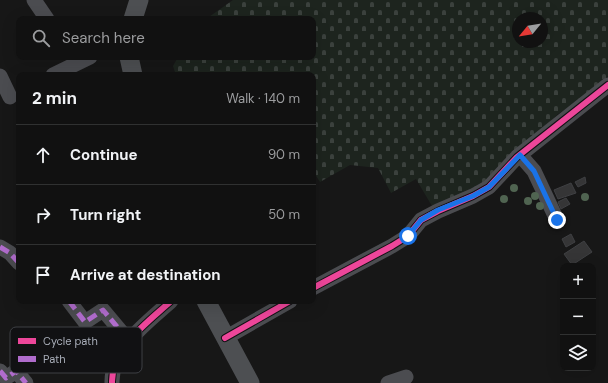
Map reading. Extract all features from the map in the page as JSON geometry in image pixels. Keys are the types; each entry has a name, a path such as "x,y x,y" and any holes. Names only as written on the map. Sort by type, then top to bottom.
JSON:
{"main road":[{"path":"134,16 139,0"},
{"path":"130,60 132,72"},
{"path":"208,304 250,383"}],"street":[{"path":"34,0 45,16"},
{"path":"58,72 77,60"},
{"path":"0,76 10,97"},
{"path":"316,286 408,236 421,220 438,210 473,196 489,187 520,155 608,85"},
{"path":"520,155 534,171 557,220"},
{"path":"0,247 10,252 16,260"},
{"path":"70,304 85,322 103,310 117,327"},
{"path":"142,329 168,304"},
{"path":"226,338 285,304"},
{"path":"0,372 6,378 13,373"},
{"path":"18,373 26,383"},
{"path":"112,383 113,373"},
{"path":"388,383 406,377"}],"green space":[{"path":"233,0 608,0 608,76 597,89 558,114 488,183 432,206 416,179 391,193 378,168 350,165 320,182 316,176 316,72 175,72 173,66 176,60 316,60 316,16 210,16"}],"building":[{"path":"585,177 586,183 578,187 575,182"},
{"path":"571,183 576,193 558,199 554,190"},
{"path":"566,198 570,204 561,209 558,202"},
{"path":"571,234 575,242 566,247 562,239"},
{"path":"584,241 592,252 575,263 571,263 564,254"}],"marked path":[{"path":"0,247 10,253 16,260"},
{"path":"71,304 85,322 103,310 117,327"},
{"path":"0,371 6,378 13,373"},
{"path":"18,373 26,383"}],"cycle path":[{"path":"316,286 408,236 421,220 489,187 517,157 608,85"},
{"path":"142,327 168,304"},
{"path":"225,338 285,304"},
{"path":"112,383 113,373"}],"route":[{"path":"408,236 421,220 438,210 473,196 489,187 520,155 534,171 557,220"}]}
